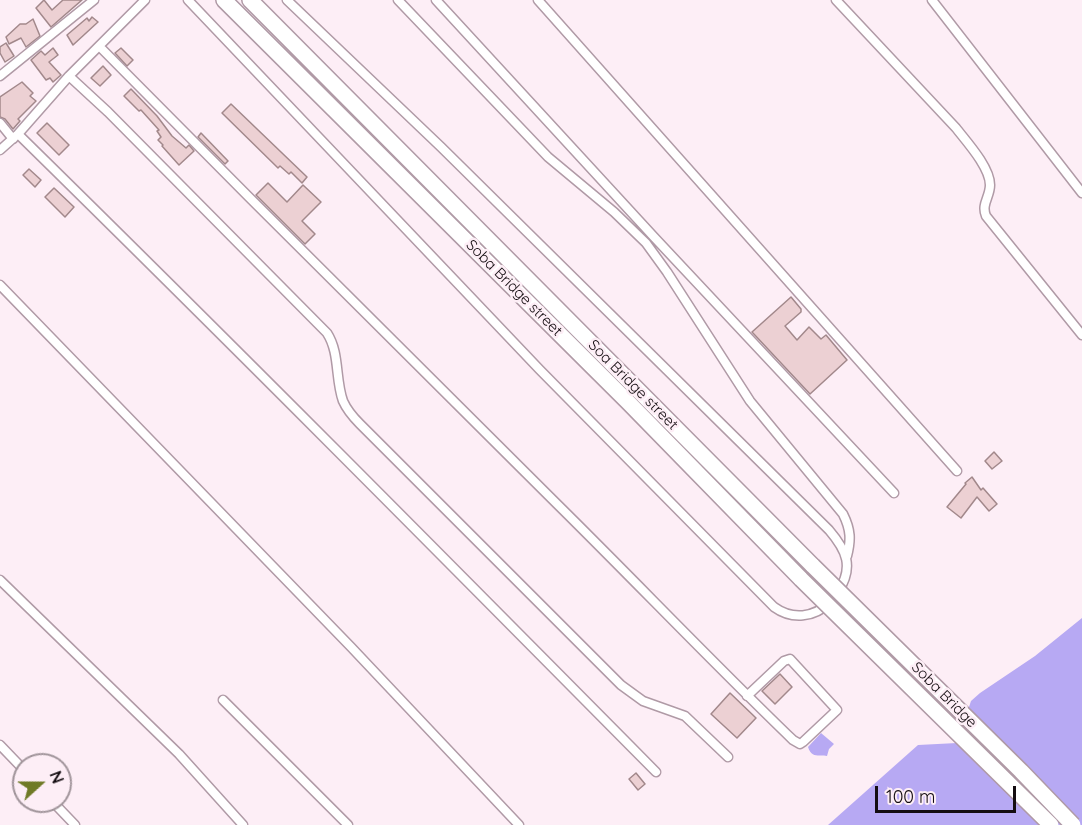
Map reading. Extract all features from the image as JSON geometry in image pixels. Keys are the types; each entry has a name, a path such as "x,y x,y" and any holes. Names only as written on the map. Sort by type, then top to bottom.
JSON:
{"highway":[{"name":"Soba Bridge street","path":"224,0 621,395 801,579"},
{"name":"Soa Bridge street","path":"250,0 813,566"},
{"name":"Soba Bridge","path":"813,566 1073,825"},
{"name":"Soba Bridge","path":"801,579 1051,825"}],"street":[{"path":"0,76 94,0"},
{"path":"0,150 16,136 69,76 145,0"},
{"path":"188,0 540,370 774,607 800,617 819,611 834,597 842,586 846,574 851,541 849,526 843,514 750,401 646,243 614,212 548,157 398,0"},
{"path":"287,0 441,147 829,530 847,557"},
{"path":"436,0 646,229 894,493"},
{"path":"538,0 957,471"},
{"path":"836,0 956,128 968,144 989,179 989,190 983,207 986,216 1082,334"},
{"path":"932,0 1082,193"},
{"path":"100,47 747,696 793,740 800,744 807,740 837,710 790,659 784,661 747,696"},
{"path":"69,76 108,112 327,333 334,347 343,399 347,409 360,424 621,686 643,701 685,716 728,757"},
{"path":"0,123 322,435 656,772"},
{"path":"0,285 351,647 519,825"},
{"path":"0,580 179,754 243,825"},
{"path":"224,700 348,825"},
{"path":"0,745 12,758"},
{"path":"64,813 75,825"}],"shaded area":[{"path":"1082,618 1082,825 828,825 918,745 957,743 971,701 1035,656"},
{"path":"821,733 834,744 827,756 814,755 808,747"}],"building":[{"path":"44,0 52,10 63,0 82,0 51,27 36,8"},
{"path":"92,17 98,22 73,45 67,35 87,18 89,21"},
{"path":"33,19 40,36 26,47 21,38 9,44 6,37 20,24 26,24"},
{"path":"6,43 14,56 5,62 0,53 0,47"},
{"path":"53,48 58,55 49,62 61,75 53,82 50,78 46,80 31,60 41,51 45,55"},
{"path":"121,48 133,60 127,66 115,53"},
{"path":"103,66 111,75 100,86 91,78"},
{"path":"22,82 33,93 30,96 36,101 18,119 20,121 13,129 5,119 0,117 0,97"},
{"path":"131,89 157,116 172,136 186,148 189,145 194,151 179,165 158,140 161,137 157,131 159,130 141,110 139,111 124,96"},
{"path":"231,104 307,177 302,183 291,172 289,174 280,166 278,168 222,113"},
{"path":"47,123 69,145 59,155 37,133"},
{"path":"201,133 228,161 225,164 198,137"},
{"path":"29,169 41,180 35,187 23,175"},
{"path":"268,183 287,202 303,185 321,202 302,221 315,234 305,244 256,195"},
{"path":"54,188 74,207 65,217 45,197"},
{"path":"791,297 801,312 785,326 797,340 809,327 821,339 826,335 847,360 810,394 752,332"},
{"path":"994,452 1002,461 992,469 985,461"},
{"path":"972,477 981,490 983,488 997,504 989,511 977,497 961,518 947,507"},
{"path":"780,674 792,687 775,704 762,691"},
{"path":"730,693 756,718 737,738 711,714"},
{"path":"636,773 645,784 638,790 629,779"}]}
